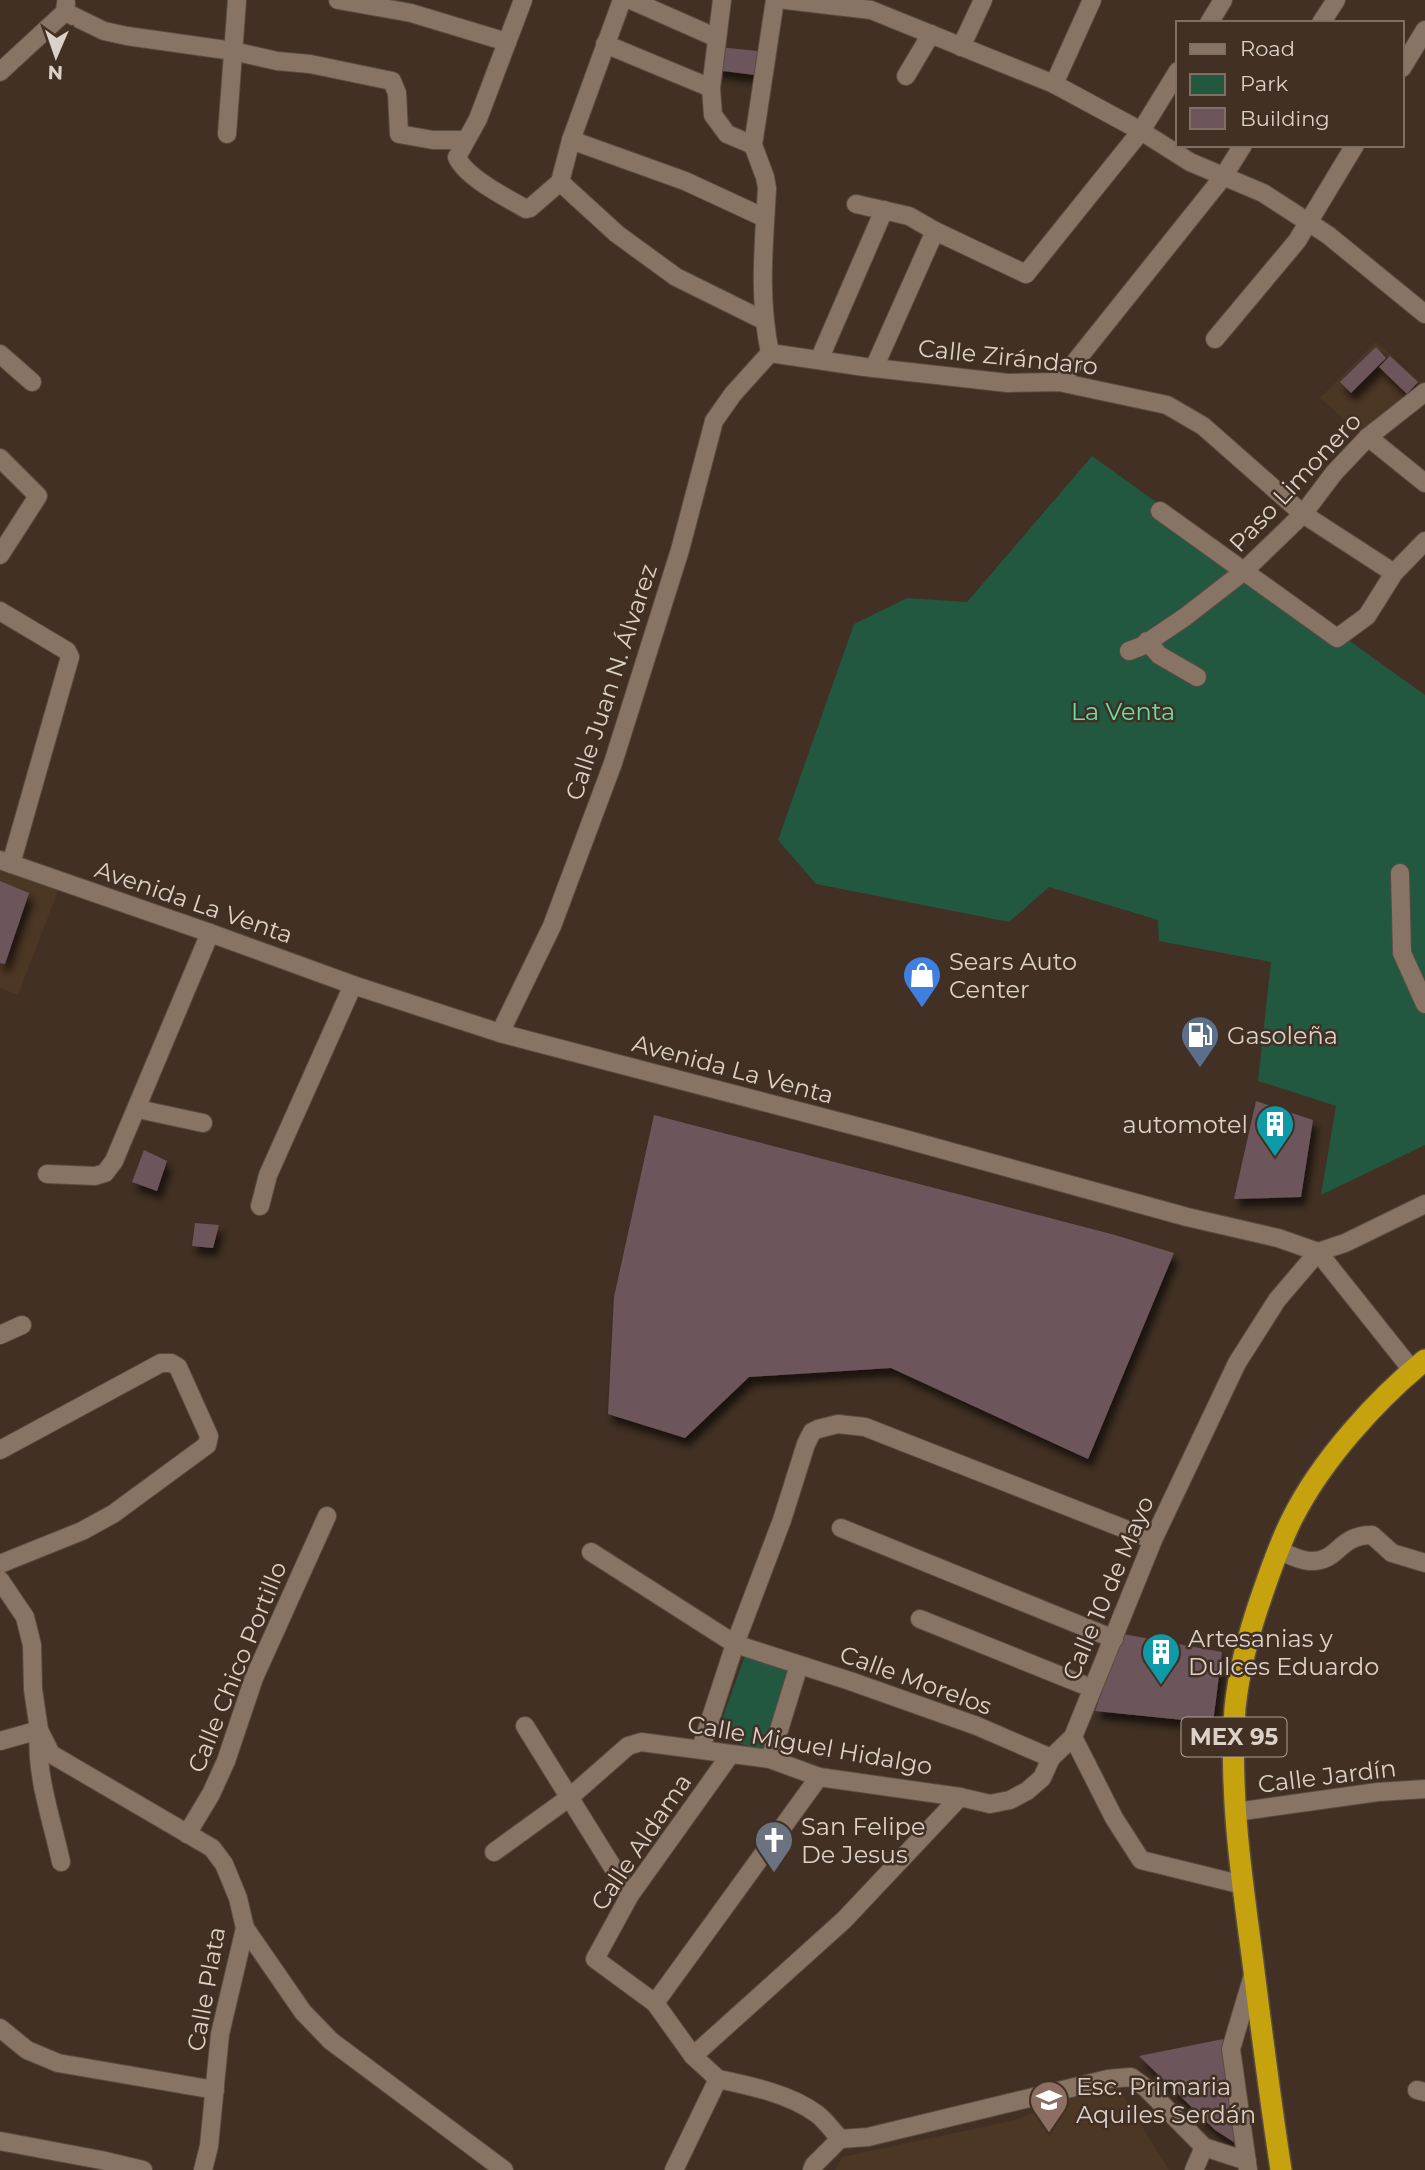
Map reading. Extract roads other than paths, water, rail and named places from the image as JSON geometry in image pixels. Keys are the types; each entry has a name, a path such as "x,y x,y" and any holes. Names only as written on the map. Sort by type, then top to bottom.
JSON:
{"highway":[{"name":"MEX 95","path":"1281,2170 1268,2086 1236,1812 1234,1728 1242,1662 1259,1603 1294,1515 1323,1468 1363,1420 1419,1365"}],"street":[{"path":"228,134 237,0"},
{"path":"338,0 411,13 507,42"},
{"path":"523,0 478,119 457,157 468,173 526,209 560,182 571,140 605,44 632,1 717,38"},
{"path":"722,0 711,88 713,116 727,134 753,145"},
{"path":"769,353 763,320 761,265 767,188 753,145 775,0"},
{"path":"786,0 873,5 931,34 1054,84 1141,131 1190,162 1263,193 1328,235 1424,310"},
{"path":"961,47 983,0"},
{"path":"1054,84 1092,0"},
{"path":"1210,21 1223,0"},
{"path":"1322,21 1336,0"},
{"path":"0,72 65,6 104,31 233,51 392,81 397,93 399,134 433,140 464,140"},
{"path":"1404,65 1425,30"},
{"path":"906,76 931,34"},
{"path":"605,44 711,88"},
{"path":"856,204 909,216 1026,274 1141,131 1176,74"},
{"path":"571,140 685,181 765,218"},
{"path":"1059,382 1223,177 1242,147"},
{"path":"1216,340 1297,241 1354,147"},
{"path":"560,182 617,234 676,277 763,320"},
{"path":"819,360 884,210"},
{"path":"874,368 935,231"},
{"name":"Calle Zirándaro","path":"769,353 1008,383 1059,382 1167,405 1203,426 1303,514 1394,573"},
{"name":"Calle Juan N. Álvarez","path":"500,1033 552,926 613,762 680,550 714,421 733,394 769,353"},
{"path":"0,354 32,382"},
{"name":"Paso Limonero","path":"1129,651 1142,646 1147,640 1185,617 1243,572 1303,514 1334,473 1368,437 1425,392"},
{"path":"1368,437 1425,483"},
{"path":"0,458 38,496 0,555"},
{"path":"1160,510 1337,638 1367,616 1394,573 1425,541"},
{"path":"0,611 67,651 70,657 6,862"},
{"path":"1147,640 1159,655 1197,677"},
{"name":"Avenida La Venta","path":"6,862 353,985 500,1033 890,1135 1187,1217 1278,1238 1318,1252"},
{"path":"1401,873 1402,953 1425,1004"},
{"path":"47,1174 95,1176 105,1174 114,1161 210,933"},
{"path":"260,1206 268,1175 353,985"},
{"path":"138,1109 203,1123"},
{"path":"1419,1365 1318,1252 1345,1243 1425,1204"},
{"name":"Calle 10 de Mayo","path":"1073,1737 1153,1540 1237,1363 1277,1300 1318,1252"},
{"path":"0,1335 22,1325"},
{"path":"0,1450 161,1363 178,1367 208,1436 207,1445 113,1514 82,1531 0,1564"},
{"name":"Calle Aldama","path":"701,1748 806,1444 812,1432 818,1429 838,1424 865,1427 1153,1540"},
{"name":"Calle Chico Portillo","path":"187,1834 226,1762 254,1678 327,1516"},
{"path":"841,1528 1114,1639"},
{"path":"1278,1550 1311,1562 1328,1559 1344,1542 1357,1535 1372,1535 1392,1553 1425,1563"},
{"name":"Calle Morelos","path":"591,1552 735,1644 976,1726 1051,1758"},
{"path":"0,1580 25,1617 32,1645 40,1766 61,1862"},
{"path":"920,1619 1091,1688"},
{"path":"770,1759 799,1665"},
{"path":"525,1726 630,1895"},
{"path":"0,1741 39,1730"},
{"name":"Calle Plata","path":"39,1730 51,1754 212,1848 223,1864 238,1898 245,1928 220,2034 209,2146 203,2170"},
{"path":"1051,1758 1073,1737 1114,1818 1141,1860 1243,1885"},
{"name":"Calle Miguel Hidalgo","path":"494,1852 570,1797 628,1746 641,1742 770,1759 820,1777 960,1797 990,1804 1010,1800 1027,1791 1042,1777 1051,1758"},
{"name":"Calle Aldama","path":"655,2003 595,1959 630,1895 730,1755"},
{"path":"820,1777 655,2003 693,2056 718,2080 748,2085 799,2103 819,2115 840,2139"},
{"name":"Calle Jardín","path":"1236,1812 1378,1792 1425,1789"},
{"path":"693,2056 844,1920 960,1797"},
{"path":"245,1928 303,2012 331,2041 504,2170"},
{"path":"1248,2165 1231,2049 1254,1972"},
{"path":"0,2028 27,2050 58,2063 215,2090"},
{"path":"812,2170 840,2139 868,2137 1108,2079 1131,2077 1146,2088 1204,2147 1248,2165"},
{"path":"674,2170 718,2080"},
{"path":"0,2141 144,2170"},
{"path":"1194,2170 1204,2147"}],"place":[{"name":"Sears Auto Center","path":"922,1009"},
{"name":"Gasoleña","path":"1200,1069"},
{"name":"automotel","path":"1275,1158"},
{"name":"Artesanias y Dulces Eduardo","path":"1161,1686"},
{"name":"San Felipe De Jesus","path":"774,1874"},
{"name":"Esc. Primaria Aquiles Serdán","path":"1049,2134"}],"park label":[{"name":"La Venta","path":"1123,711"}]}
